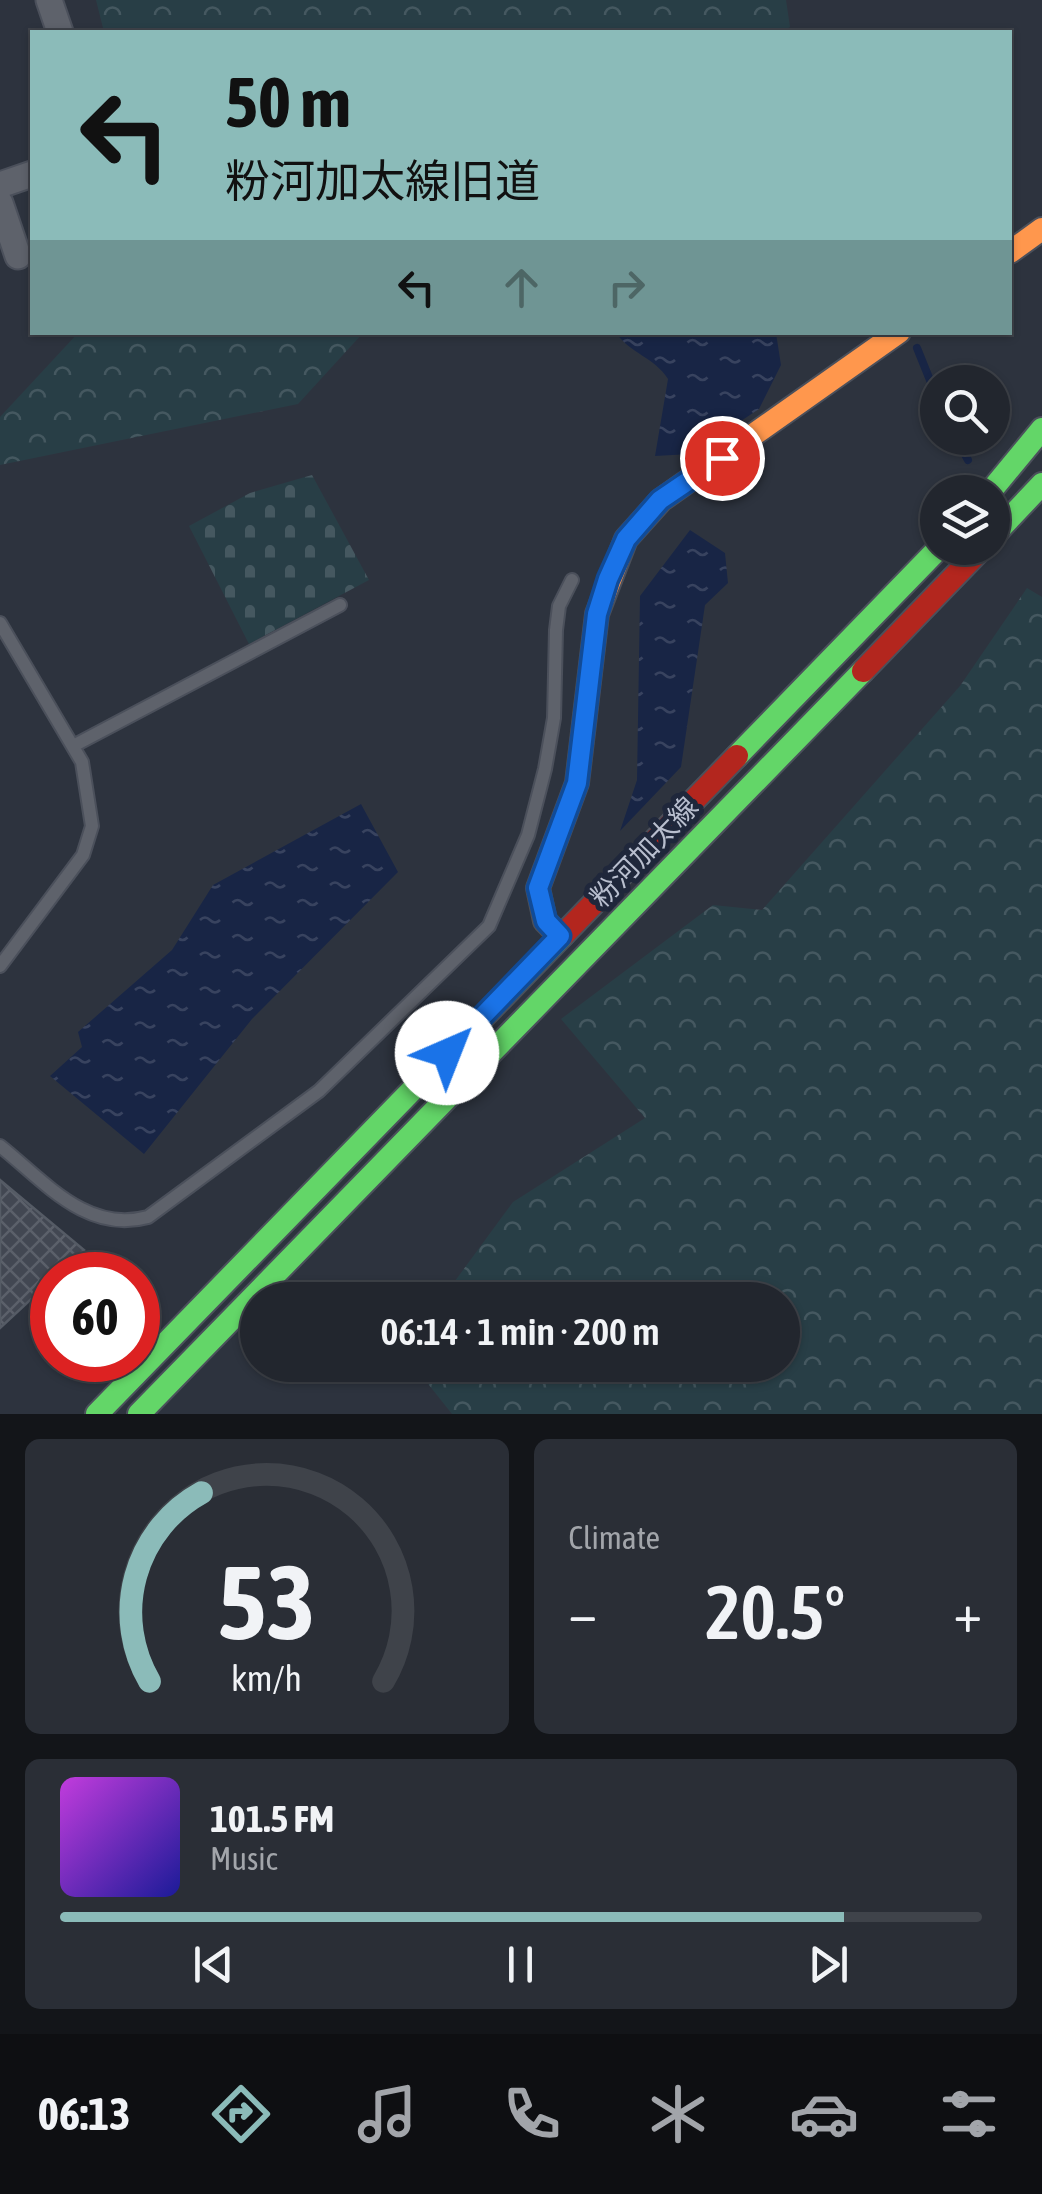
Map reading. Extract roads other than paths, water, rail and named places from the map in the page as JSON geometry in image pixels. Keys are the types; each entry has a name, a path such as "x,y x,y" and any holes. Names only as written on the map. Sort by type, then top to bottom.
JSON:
{"main road":[{"path":"1012,251 1042,229"},
{"path":"560,936 546,921 538,888 577,783 597,614 626,539 660,500 895,335"},
{"path":"1004,475 1042,429"},
{"path":"1010,518 1042,484"},
{"name":"粉河加太線","path":"98,1414 922,565"},
{"name":"粉河加太線","path":"139,1414 965,565"}],"street":[{"path":"49,0 59,30"},
{"path":"0,185 30,175"},
{"path":"0,203 18,256"}],"lane":[{"path":"0,1146 99,1219 122,1224 148,1217 319,1091 489,926 528,835 545,769 554,718 559,606 572,580"},
{"path":"73,746 340,605"},
{"path":"0,623 82,762 92,826 83,855 0,966"}],"water":[{"path":"618,335 776,335 781,365 759,409 691,454 655,456 668,379 656,365"},
{"path":"690,530 725,553 728,583 705,605 681,767 620,831 637,780 640,596"},
{"path":"361,804 398,872 252,1019 144,1154 50,1076 82,1047 78,1032 172,950 213,885"}],"waterway":[{"path":"917,348 924,365"},
{"path":"965,455 968,460"}]}
